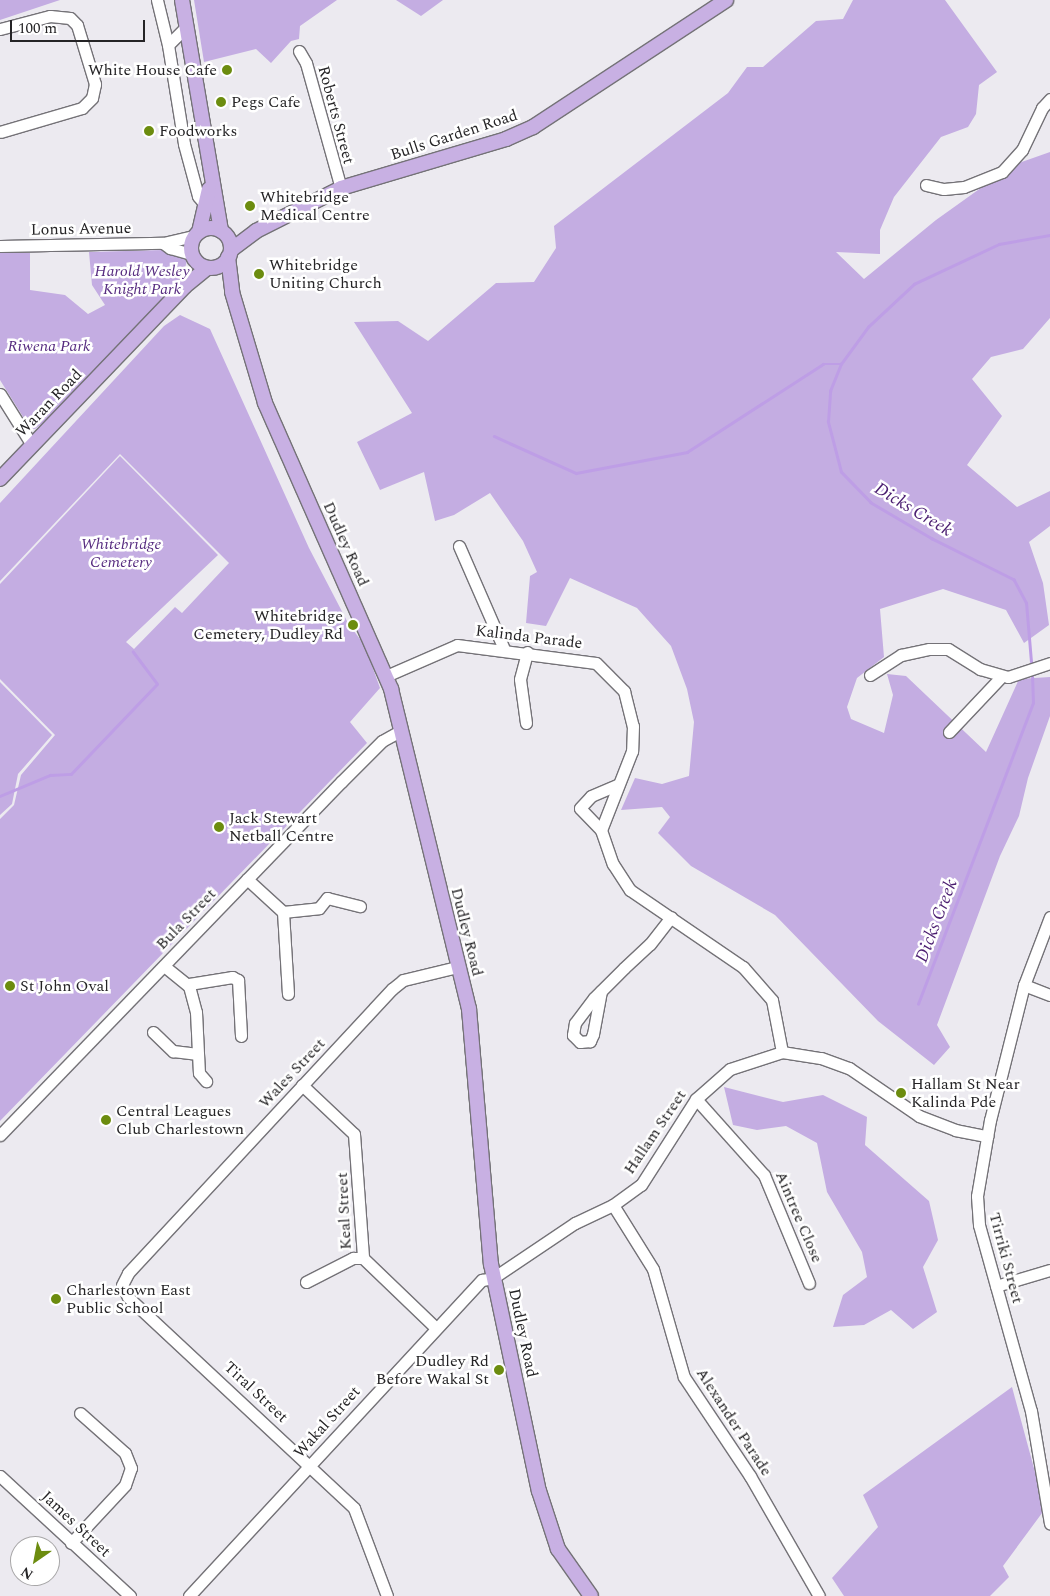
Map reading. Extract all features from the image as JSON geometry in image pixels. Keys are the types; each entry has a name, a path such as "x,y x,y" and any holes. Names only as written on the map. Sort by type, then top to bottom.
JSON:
{"main road":[{"path":"182,0 212,179 229,254 223,264 208,268 193,256 197,234 207,206 212,179"},
{"name":"Bulls Garden Road","path":"229,254 256,231 341,188 506,139 533,127 726,0"},
{"path":"197,234 213,228 223,233"},
{"name":"Bulls Garden Road","path":"223,233 256,231"},
{"name":"Dudley Road","path":"229,254 232,292 256,381 270,417 386,676 472,1030 493,1278 538,1491 550,1532 568,1567 591,1596"},
{"name":"Waran Road","path":"185,286 193,256"},
{"name":"Dudley Road","path":"208,268 232,292"},
{"name":"Waran Road","path":"0,479 185,286 208,268"}],"street":[{"path":"157,0 168,45 184,144 198,196 207,206"},
{"path":"0,29 50,16 70,18 79,29 95,84 92,98 82,108 0,132"},
{"path":"168,45 186,27"},
{"name":"Roberts Street","path":"299,51 306,63 341,188"},
{"path":"926,185 944,189 964,187 1002,172 1022,150 1042,108 1050,99"},
{"name":"Lonus Avenue","path":"0,246 162,243 197,234"},
{"name":"Lonus Avenue","path":"162,243 193,256"},
{"path":"0,394 32,445"},
{"path":"459,546 504,649"},
{"name":"Kalinda Parade","path":"386,676 456,645 504,649 596,662 624,691 633,726 632,751 617,785 601,830"},
{"path":"870,675 901,655 916,650 948,649 980,669 1002,676"},
{"path":"526,723 520,679 527,652"},
{"path":"949,732 1002,676 1050,663"},
{"name":"Bula Street","path":"0,1135 382,741 400,731"},
{"path":"617,785 591,796 580,808 601,830 613,864 630,890 742,967 772,1000 782,1052"},
{"path":"247,879 283,912 288,994"},
{"path":"283,912 319,908 327,898 360,906"},
{"path":"601,991 650,944 670,917"},
{"name":"Tirriki Street","path":"1050,917 1024,985 987,1136 977,1210 1031,1411 1050,1524"},
{"path":"164,966 188,984 196,1012 199,1073 206,1081"},
{"name":"Wales Street","path":"128,1273 302,1085 403,980 457,967"},
{"path":"188,984 232,978 238,980 241,1036"},
{"path":"1024,985 1050,995"},
{"path":"152,1032 173,1051 198,1054"},
{"name":"Hallam Street","path":"493,1278 575,1223 613,1205 648,1177 696,1099 730,1069 782,1052 835,1062 849,1068 919,1116 956,1130 987,1136"},
{"name":"Keal Street","path":"302,1085 354,1134 363,1258 436,1328"},
{"name":"Aintree Close","path":"696,1099 764,1175 809,1283"},
{"name":"Alexander Parade","path":"613,1205 653,1269 684,1377 761,1494 819,1596"},
{"path":"306,1282 353,1258 363,1258"},
{"path":"996,1286 1050,1270"},
{"name":"Tiral Street","path":"128,1273 122,1285 128,1297 310,1464 354,1508 388,1596"},
{"name":"Wakal Street","path":"190,1596 436,1328 482,1280 493,1278"},
{"path":"71,1542 125,1485 131,1468 125,1453 80,1413"},
{"name":"James Street","path":"0,1476 130,1596"}],"green space":[{"path":"0,0 60,0 0,20"},
{"path":"194,0 337,0 300,26 299,39 291,41 271,63 256,49 204,62"},
{"path":"396,0 443,0 421,16"},
{"path":"853,0 945,0 997,72 979,85 976,114 968,127 941,137 894,197 880,230 880,254 836,252 864,279 936,220 1013,165 1050,152 1050,318 1023,349 991,357 972,379 1002,416 967,465 1017,507 1050,491 1050,526 1029,542 1043,583 1049,625 1024,643 1006,610 943,589 880,609 884,657 857,678 847,707 851,719 884,733 893,695 887,674 906,676 986,752 1019,679 1050,677 1050,716 1028,778 1019,816 1000,856 937,1025 950,1047 934,1065 878,1021 775,915 691,866 658,833 670,817 662,807 621,810 635,778 662,784 689,776 694,722 687,689 671,646 637,608 570,578 546,626 526,623 530,576 537,572 523,541 490,493 454,515 435,521 424,472 380,490 357,442 412,413 354,322 398,321 428,341 496,283 534,282 556,248 554,226 728,93 747,67 763,67 816,21 843,19"},
{"name":"Riwena Park","path":"163,250 187,260 182,281 44,422 35,429 30,428 0,380 0,253 30,253 30,290 65,295 88,314 105,305 92,285 89,252"},
{"name":"Whitebridge Cemetery","path":"180,315 210,329 309,548 348,623 365,646 380,688 350,722 367,743 0,1121 0,819 14,805 21,775 55,735 0,679 0,584 120,456 218,555 126,642 134,649 175,607 182,613 229,563 120,454 0,581 0,503 164,326"},
{"path":"0,682 52,735 18,774 12,804 0,815"},
{"path":"724,1087 783,1102 823,1095 867,1117 865,1145 929,1201 938,1240 923,1267 937,1312 913,1329 891,1310 864,1325 833,1327 843,1295 867,1277 862,1252 827,1192 817,1143 786,1126 757,1130 733,1125"},
{"path":"1012,1387 1045,1509 1003,1566 1009,1577 990,1596 844,1596 832,1578 878,1527 863,1495"}],"waterway":[{"name":"Dicks Creek","path":"1031,662 1026,603 1014,580 932,539 871,503 841,472 828,422 830,391 841,364 868,327 914,284 999,244 1050,235"},
{"path":"494,436 576,473 687,452 823,364 841,364"},
{"path":"0,796 50,775 71,774 157,684 133,652"},
{"name":"Dicks Creek","path":"918,1004 1033,703 1032,677"}],"place":[{"name":"White House Cafe","path":"227,70"},
{"name":"Pegs Cafe","path":"221,102"},
{"name":"Foodworks","path":"149,131"},
{"name":"Whitebridge Medical Centre","path":"250,206"},
{"name":"Whitebridge Uniting Church","path":"259,274"},
{"name":"Whitebridge Cemetery, Dudley Rd","path":"353,625"},
{"name":"Jack Stewart Netball Centre","path":"219,827"},
{"name":"St John Oval","path":"10,986"},
{"name":"Hallam St Near Kalinda Pde","path":"901,1093"},
{"name":"Central Leagues Club Charlestown","path":"106,1120"},
{"name":"Charlestown East Public School","path":"56,1299"},
{"name":"Dudley Rd Before Wakal St","path":"499,1370"}],"park label":[{"name":"Harold Wesley Knight Park","path":"142,280"}]}
